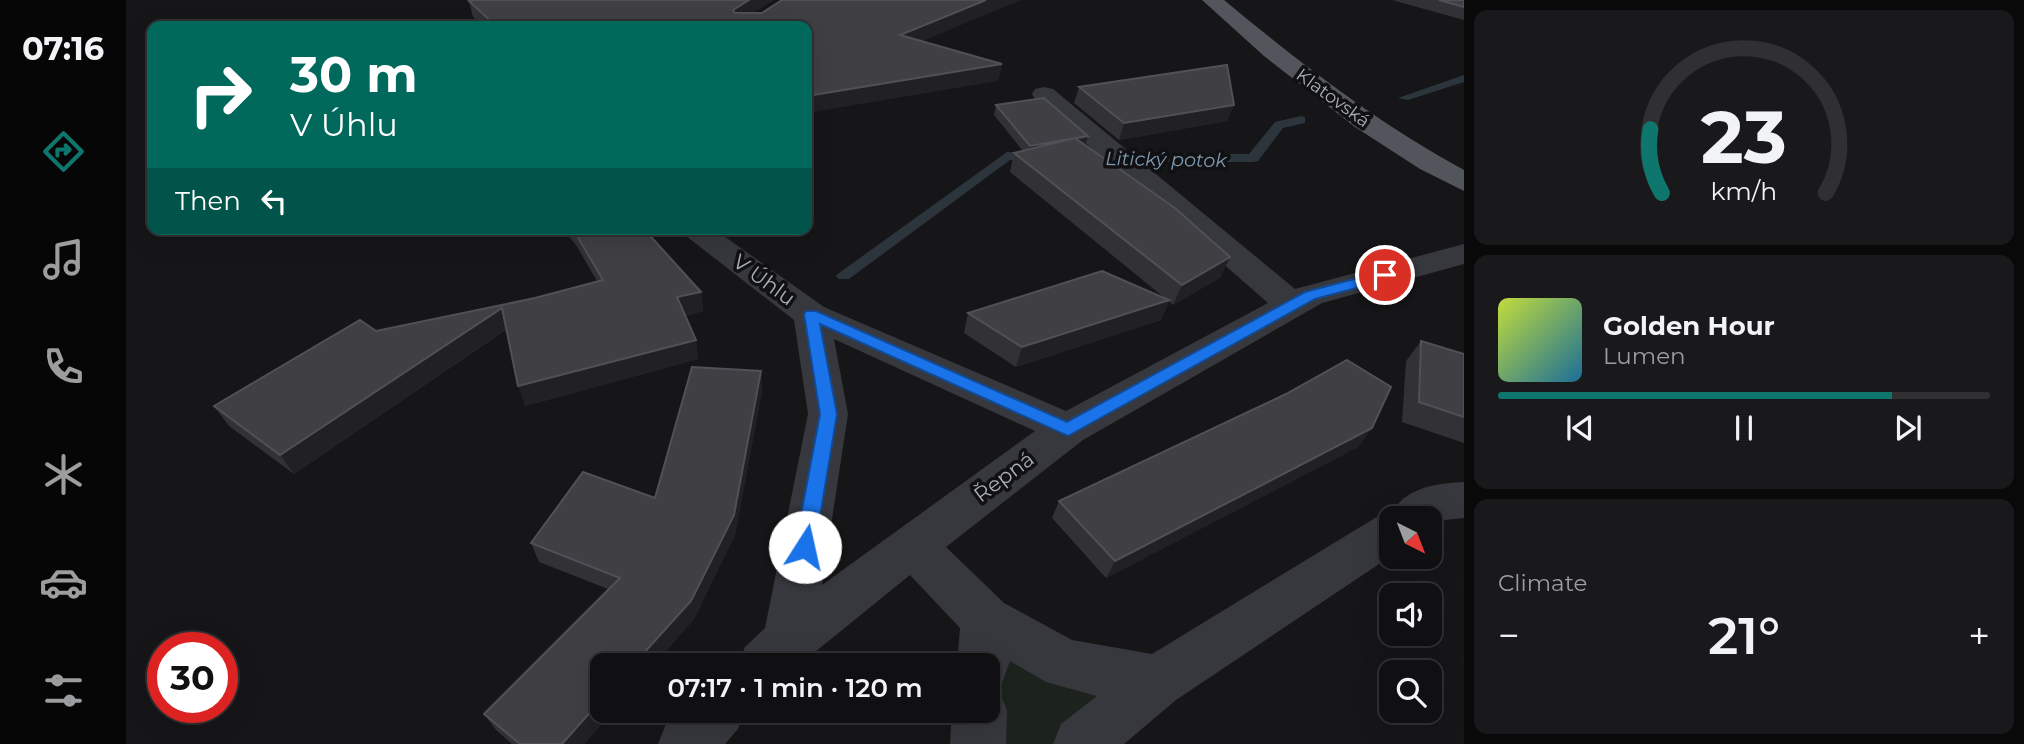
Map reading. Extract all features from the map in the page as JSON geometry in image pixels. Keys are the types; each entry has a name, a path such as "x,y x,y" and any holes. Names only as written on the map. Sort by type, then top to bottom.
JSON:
{"main road":[{"name":"Klatovská","path":"1212,0 1296,72 1346,110 1391,140 1461,176"}],"street":[{"path":"1044,94 1292,305"},
{"name":"V Úhlu","path":"701,235 811,314 1068,429"},
{"name":"Řepná","path":"776,653 912,545 1068,429 1310,295 1464,254"},
{"path":"776,653 828,414 811,314"},
{"path":"1430,506 1436,502 1464,500"},
{"path":"1081,744 1157,681 1379,540"},
{"path":"912,545 985,643 1065,664 1157,681"},
{"path":"686,744 706,723"},
{"path":"978,744 979,723"}],"shaded area":[{"path":"986,620 1157,681 1081,744 978,744 984,723 1000,723 1000,653 986,653"}],"building":[{"path":"749,0 733,10 735,13 762,13 782,0 986,0 900,35 1002,64 812,95 812,21 491,21 469,1"},
{"path":"1439,0 1464,0 1464,7"},
{"path":"1227,65 1234,105 1124,123 1079,87"},
{"path":"1044,98 1088,136 1030,146 996,105"},
{"path":"1075,138 1175,208 1230,257 1182,285 1014,153"},
{"path":"577,235 649,235 701,292 677,297 696,340 518,386 502,308 280,455 214,406 360,320 376,331 535,298 603,280"},
{"path":"1102,271 1169,300 1022,347 968,313"},
{"path":"1421,341 1464,354 1464,417 1419,402"},
{"path":"1347,360 1391,387 1372,428 1115,561 1059,501 1286,394"},
{"path":"692,367 761,371 734,515 691,601 644,653 590,653 590,712 562,744 520,744 484,714 620,578 531,543 583,472 655,498"}],"waterway":[{"name":"Litický potok","path":"1404,98 1464,78"},
{"name":"Litický potok","path":"1113,158 1253,158 1279,125 1301,120"},
{"name":"Litický potok","path":"844,276 1007,156 1036,157"}],"route":[{"path":"805,547 828,414 811,314 1031,410 1068,429 1310,295 1385,275"}]}
